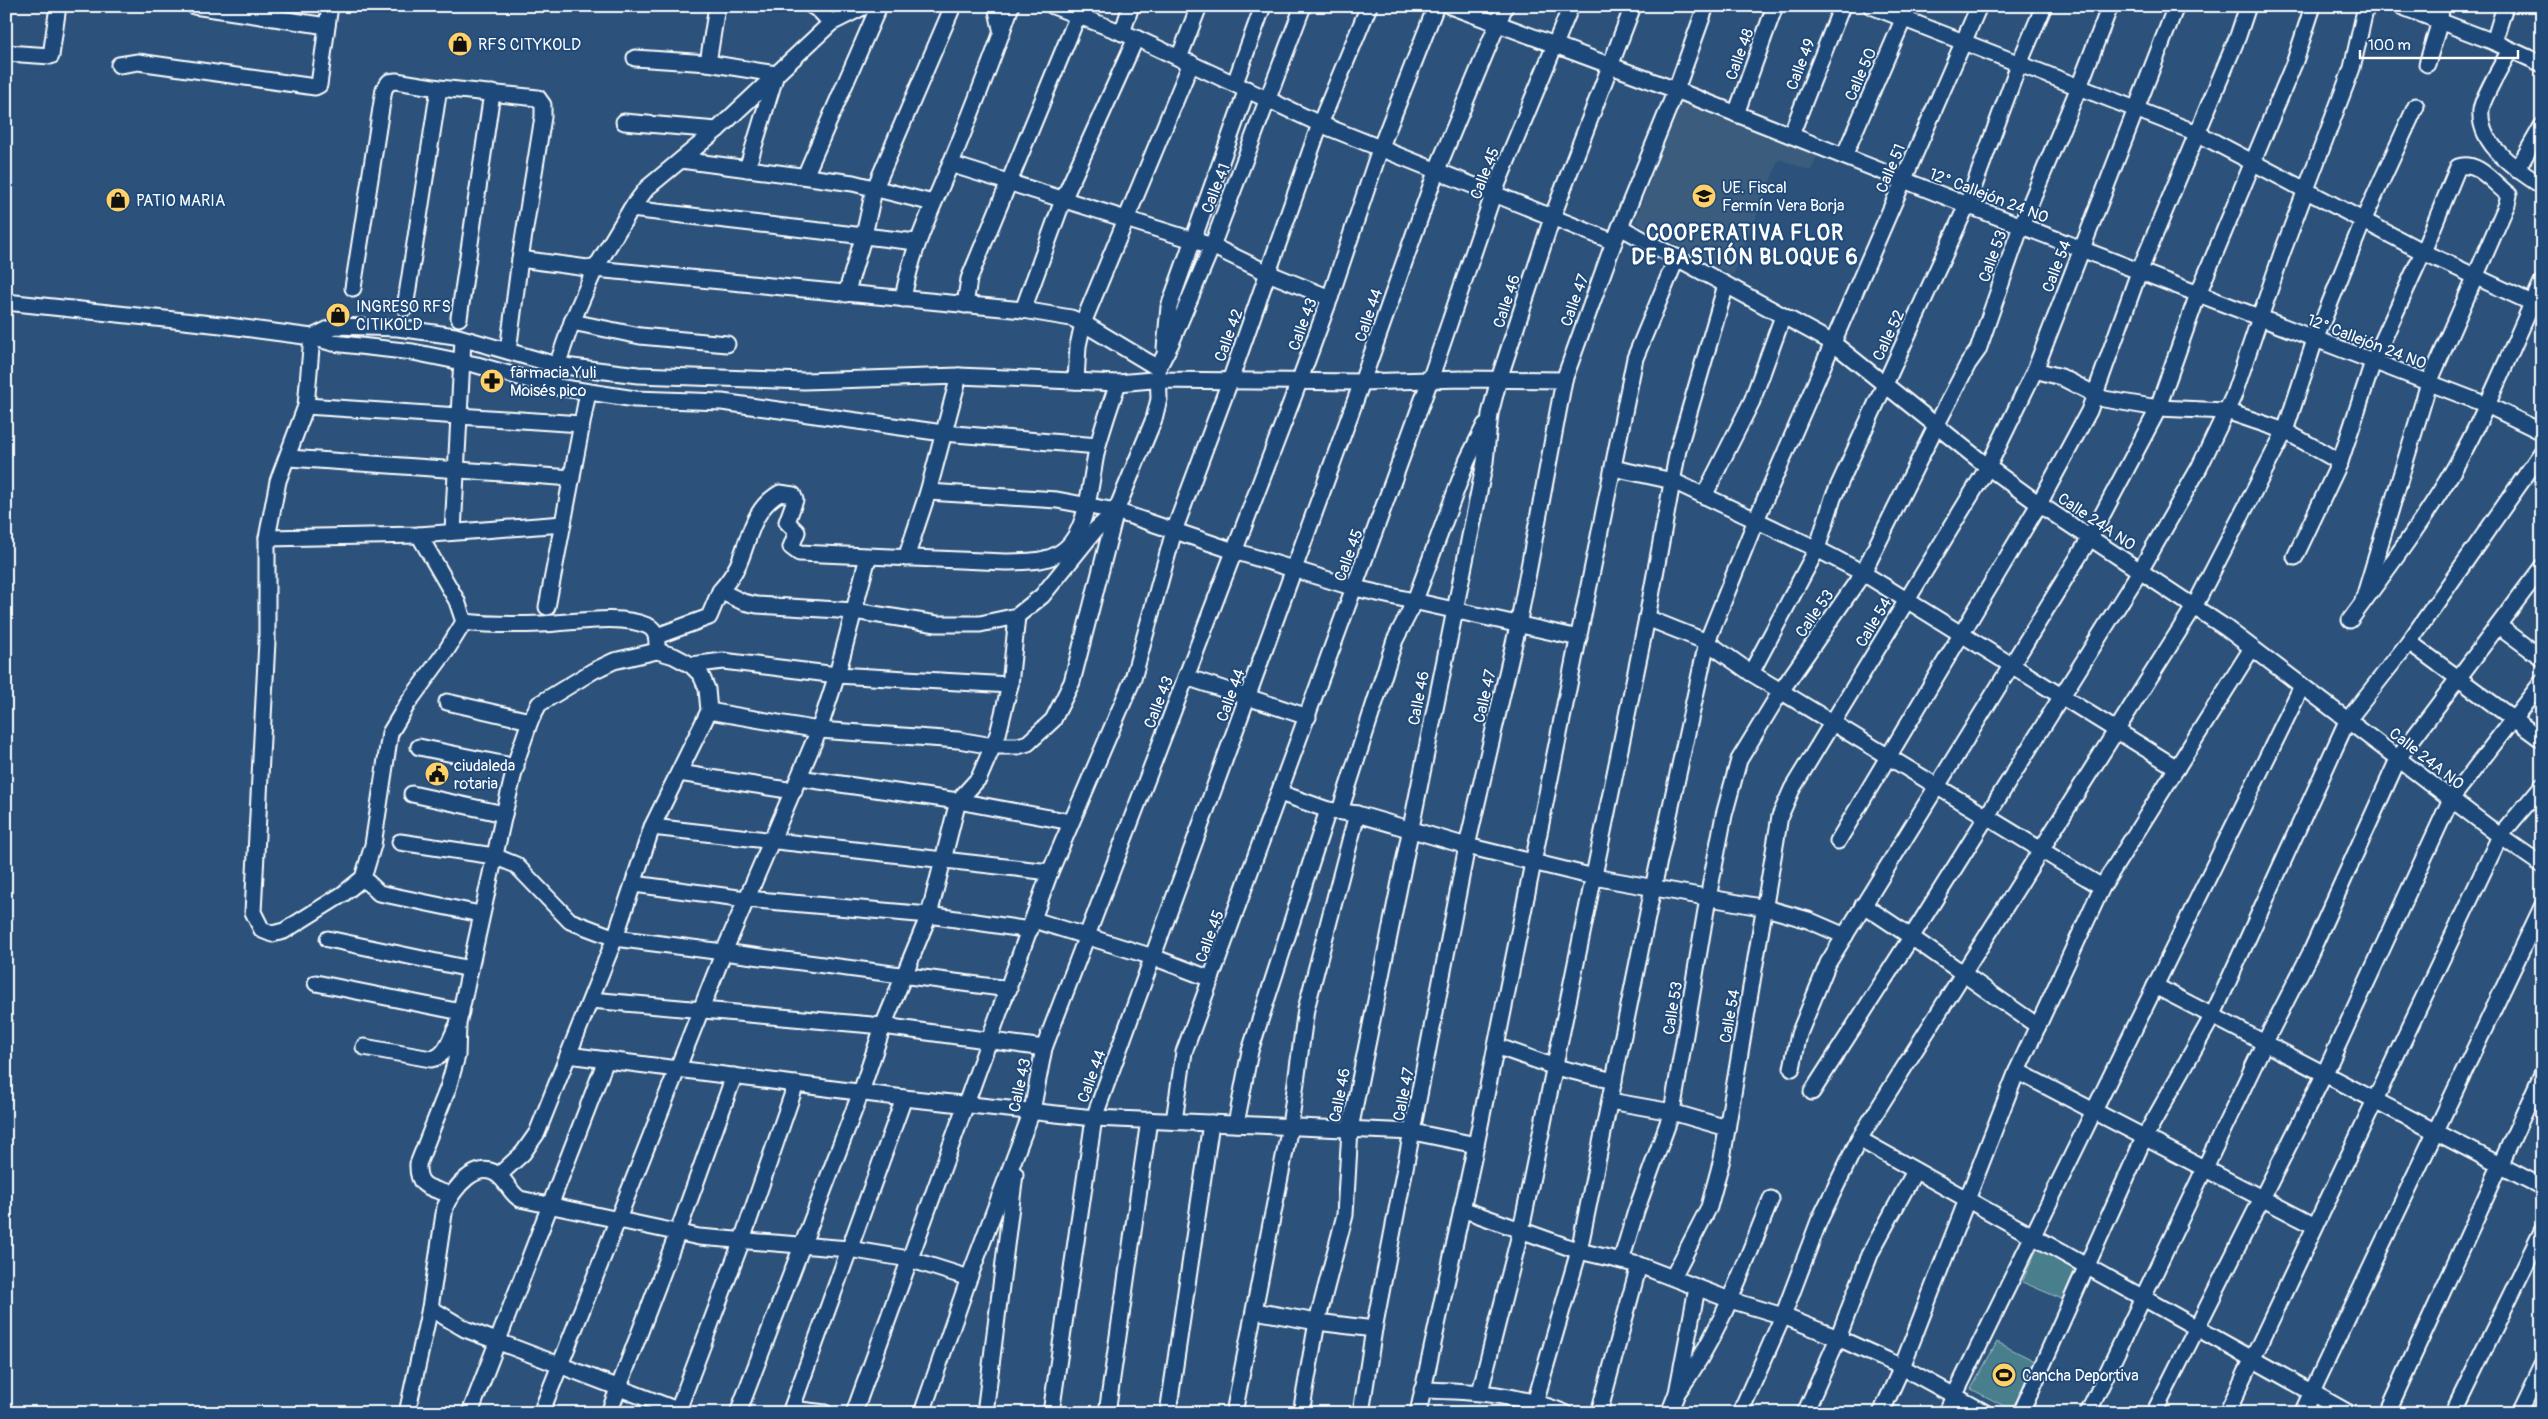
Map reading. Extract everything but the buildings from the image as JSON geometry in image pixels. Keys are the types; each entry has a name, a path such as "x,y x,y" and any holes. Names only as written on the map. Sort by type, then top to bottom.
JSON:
{"street":[{"path":"6,53 52,56 58,6"},
{"path":"194,6 327,26"},
{"path":"119,65 138,62 316,88 322,80 330,6"},
{"path":"708,63 717,6"},
{"path":"812,6 820,11 831,23"},
{"path":"551,386 556,365 572,322 595,269 631,209 647,188 717,130 831,23 865,6"},
{"path":"805,176 879,6"},
{"path":"846,294 864,235 874,190 954,6"},
{"path":"996,6 1002,32"},
{"path":"903,299 916,242 950,164 1011,6"},
{"path":"1022,310 1063,200 1129,35 1131,6"},
{"path":"1076,381 1078,346 1083,323 1127,219 1185,60 1198,6"},
{"path":"1166,352 1165,334 1168,307 1241,86 1263,6"},
{"name":"Calle 41","path":"1159,374 1166,352 1212,246 1303,6"},
{"name":"Calle 42","path":"854,1413 1050,872 1133,679 1174,531 1230,381 1320,124 1369,6"},
{"name":"Calle 43","path":"922,1413 969,1278 1032,1111 1044,1048 1299,382 1330,298 1380,149 1436,6"},
{"name":"12° Callejón 24 NO","path":"1450,6 1676,90 2139,272 2487,405 2542,432"},
{"name":"Calle 44","path":"1051,1413 1094,1118 1362,382 1436,172 1505,6"},
{"name":"Calle 45","path":"1174,1121 1184,1052 1430,380 1493,195 1571,6"},
{"name":"Calle 46","path":"1301,1413 1317,1322 1345,1215 1350,1129 1453,612 1485,462 1490,414 1499,379 1552,218 1633,6"},
{"name":"Calle 47","path":"1361,1413 1374,1329 1467,846 1518,626 1564,380 1617,234 1676,90 1706,6"},
{"name":"Calle 48","path":"1736,114 1775,6"},
{"name":"Calle 49","path":"1791,135 1842,6"},
{"path":"1872,6 1906,12 1963,42 2196,133 2423,252 2532,304"},
{"name":"Calle 51","path":"1534,1407 1579,1251 1653,888 1707,642 1756,520 1979,6"},
{"name":"Calle 52","path":"1751,673 1817,549 1833,498 1967,205 2019,64 2044,6"},
{"name":"Calle 53","path":"1621,1261 1636,1211 1672,1112 1708,898 1724,815 1739,760 1781,691 1863,573 1936,426 1968,364 1978,350 2021,226 2079,88 2110,6"},
{"name":"Calle 54","path":"1673,1277 1709,1207 1727,1128 1766,908 1780,816 1792,790 1988,467 2035,370 2081,249 2138,110 2176,6"},
{"path":"1838,842 2039,504 2088,411 2139,272 2238,36 2248,6"},
{"path":"1792,1068 1799,1034 1828,963 2090,538 2158,408 2198,294 2295,61 2313,6"},
{"path":"1812,1092 1912,936 2140,571 2199,468 2226,411 2352,68 2366,6"},
{"path":"2494,42 2505,6"},
{"path":"2402,7 2441,14 2510,50 2542,64"},
{"path":"965,305 968,278 1008,182 1066,9"},
{"name":"Calle 24A NO","path":"1066,9 1185,60 1320,124 1436,172 1552,218 1617,234 1677,257 1833,343 1988,467 2039,504 2252,648 2500,836 2542,865"},
{"name":"Calle 50","path":"1844,156 1906,12"},
{"path":"2427,64 2441,14"},
{"path":"2510,50 2481,110 2487,135 2498,154 2517,170 2542,186"},
{"path":"636,58 708,63 776,74"},
{"path":"746,169 776,74"},
{"path":"353,288 384,89 389,82 396,81 438,88 538,98 544,105 508,351"},
{"path":"405,308 438,88"},
{"path":"459,318 492,93"},
{"path":"1740,1413 1783,1316 1819,1221 1859,1139 2194,607 2285,430 2315,340 2363,221 2416,106"},
{"path":"624,122 717,130"},
{"path":"2517,170 2542,126"},
{"path":"681,160 854,183 874,190 933,202"},
{"path":"950,164 1212,246 1268,273 1330,298"},
{"path":"2295,557 2340,462 2373,362 2423,252 2458,167 2467,164 2476,168 2509,195 2507,204 2428,383 2363,601"},
{"path":"631,209 916,242"},
{"path":"1418,1413 1476,1145 1635,358 1677,257"},
{"path":"520,259 595,269 1022,310 1071,318 1083,323 1159,374"},
{"path":"2350,620 2414,531 2454,469 2487,405 2542,282"},
{"path":"1480,1392 1520,1230 1647,618 1678,450 1726,284"},
{"path":"6,302 312,337 333,343 413,352 461,362 551,386 635,399 722,402 943,433 1098,446"},
{"path":"1704,496 1752,401 1783,316"},
{"path":"572,322 640,336 727,344"},
{"path":"312,337 335,326 359,325 398,328 463,338 556,365 638,375 804,381 959,376 1118,383 1159,374 1230,381 1564,380"},
{"path":"312,337 306,406 289,458 278,481 267,538 267,641 253,912 262,930 272,934 284,931 344,894 370,885 480,914"},
{"path":"452,532 463,338"},
{"path":"2035,370 2061,377 2104,399 2158,408 2226,411 2285,430 2340,462"},
{"path":"709,711 819,730 958,740 993,746 1018,746 1028,743 1053,720 1072,682 1116,511 1154,419 1159,399 1159,374"},
{"path":"906,558 928,492 959,376"},
{"path":"450,1195 422,1184 417,1177 418,1164 448,1088 457,1056 459,1018 480,914 516,767 530,721 540,704 593,671 657,644 709,617 720,591 738,565 751,526 762,507 780,493 793,495 795,500 787,522 797,532 791,542 794,551 799,554 1005,562 1039,560 1064,551 1072,540 1087,504 1098,446 1118,383"},
{"path":"547,607 588,392"},
{"path":"306,406 581,424"},
{"path":"1236,1124 1250,1051 1395,640 1414,603 1467,461 1490,414"},
{"path":"2021,1413 2144,1138 2212,1016 2348,720 2409,642 2542,452"},
{"path":"289,458 572,478"},
{"path":"1613,468 1673,481 1817,549 1863,573 2177,768"},
{"path":"928,492 1056,500 1087,504 1116,511 1234,551 1355,588 1453,612 1578,638"},
{"path":"720,591 743,602 757,605 854,611 938,624 980,624 1017,616 1042,596 1096,529 1116,511"},
{"path":"267,538 419,535 563,524"},
{"path":"370,885 373,845 390,733 408,703 451,644 464,622 457,601 419,535"},
{"path":"540,1413 723,954 770,840 819,730 837,676 868,556"},
{"path":"2088,1413 2264,1044 2310,954 2399,758 2458,676 2540,575"},
{"path":"738,1413 860,1092 882,1026 929,915 958,801 979,778 993,746 1010,685 1017,616"},
{"path":"1647,618 1707,642 1751,673 2102,887"},
{"path":"464,622 508,625 618,620 638,622 650,627 657,644 691,665 702,675 707,690 709,711 652,827 615,938 537,1133 522,1153 499,1175"},
{"path":"2499,626 2542,658"},
{"path":"2409,642 2458,676 2542,740"},
{"path":"1881,1413 1902,1367 2017,1072 2102,887 2252,648"},
{"path":"691,665 723,661 837,676 1010,685"},
{"path":"1186,677 1308,717"},
{"path":"2154,1413 2324,1075 2451,799 2542,682"},
{"path":"1946,1413 2302,686"},
{"path":"447,702 530,721"},
{"path":"419,747 516,767"},
{"path":"679,773 958,801 1071,822"},
{"path":"2227,1413 2500,836 2542,786"},
{"path":"1280,793 1334,811 1356,814 1467,846 1594,877 1766,908 1808,920 1845,936"},
{"path":"412,794 504,814"},
{"path":"1234,1413 1290,1126 1306,1009 1356,814"},
{"path":"652,827 944,862 1050,872"},
{"path":"400,842 494,856 516,865 570,921 615,938 723,954 1009,989"},
{"path":"634,884 746,899 1032,925 1087,937 1152,957 1211,979"},
{"path":"1863,905 1912,936 1962,975 2038,1026"},
{"path":"2302,1413 2542,906"},
{"path":"328,939 470,969"},
{"path":"316,983 459,1018"},
{"path":"2155,986 2542,1187"},
{"path":"591,1000 882,1026 1044,1048"},
{"path":"364,1047 431,1059 437,1058 442,1055 459,1018"},
{"path":"1496,1046 1554,1067 1614,1081"},
{"path":"568,1055 904,1098 1094,1118 1413,1132 1476,1145"},
{"path":"470,1413 496,1339 606,1060"},
{"path":"2017,1072 2316,1226"},
{"path":"2387,1413 2499,1164 2542,1074"},
{"path":"609,1413 678,1232 734,1076"},
{"path":"430,1308 460,1327 496,1339 680,1412 796,1084"},
{"path":"825,1413 791,1411 904,1098"},
{"path":"1610,1101 1672,1112 1727,1128"},
{"path":"1106,1413 1149,1120"},
{"path":"1168,1413 1211,1123"},
{"path":"1859,1139 2349,1413"},
{"path":"985,1413 1018,1150"},
{"path":"407,1413 430,1308 445,1207 450,1195 464,1180 479,1172 489,1171 499,1175 512,1195 520,1199 699,1237 849,1249 909,1259 969,1278"},
{"path":"1805,1413 1838,1338 1871,1252 1915,1171"},
{"path":"1677,1393 1691,1374 1730,1300 1771,1199"},
{"path":"1462,1209 1579,1251 1639,1265 1730,1300 1783,1316 1902,1367 1986,1413"},
{"path":"2453,1413 2542,1231"},
{"path":"1599,1413 1639,1265"},
{"path":"1669,1413 1677,1393 1697,1288"},
{"path":"1255,1311 1317,1322 1374,1329"},
{"path":"2518,1413 2542,1365"},
{"path":"1422,1390 1480,1392 1534,1407 1566,1413"}],"shaded area":[{"name":"UE. Fiscal Fermín Vera Borja","path":"1680,97 1818,154 1811,171 1779,159 1733,275 1635,222"}],"green space":[{"path":"2038,1247 2076,1267 2062,1299 2022,1282"},
{"name":"Cancha Deportiva","path":"1997,1342 2035,1361 2012,1410 1971,1389"}],"place":[{"name":"RFS CITYKOLD","path":"460,44"},
{"name":"UE. Fiscal Fermín Vera Borja","path":"1704,196"},
{"name":"PATIO MARIA","path":"118,200"},
{"name":"INGRESO RFS CITIKOLD","path":"338,315"},
{"name":"farmacia Yuli Moisés pico","path":"492,381"},
{"name":"ciudaleda rotaria","path":"437,774"},
{"name":"Cancha Deportiva","path":"2004,1375"}],"district":[{"name":"COOPERATIVA FLOR DE BASTIÓN BLOQUE 6","path":"1745,245"}]}
